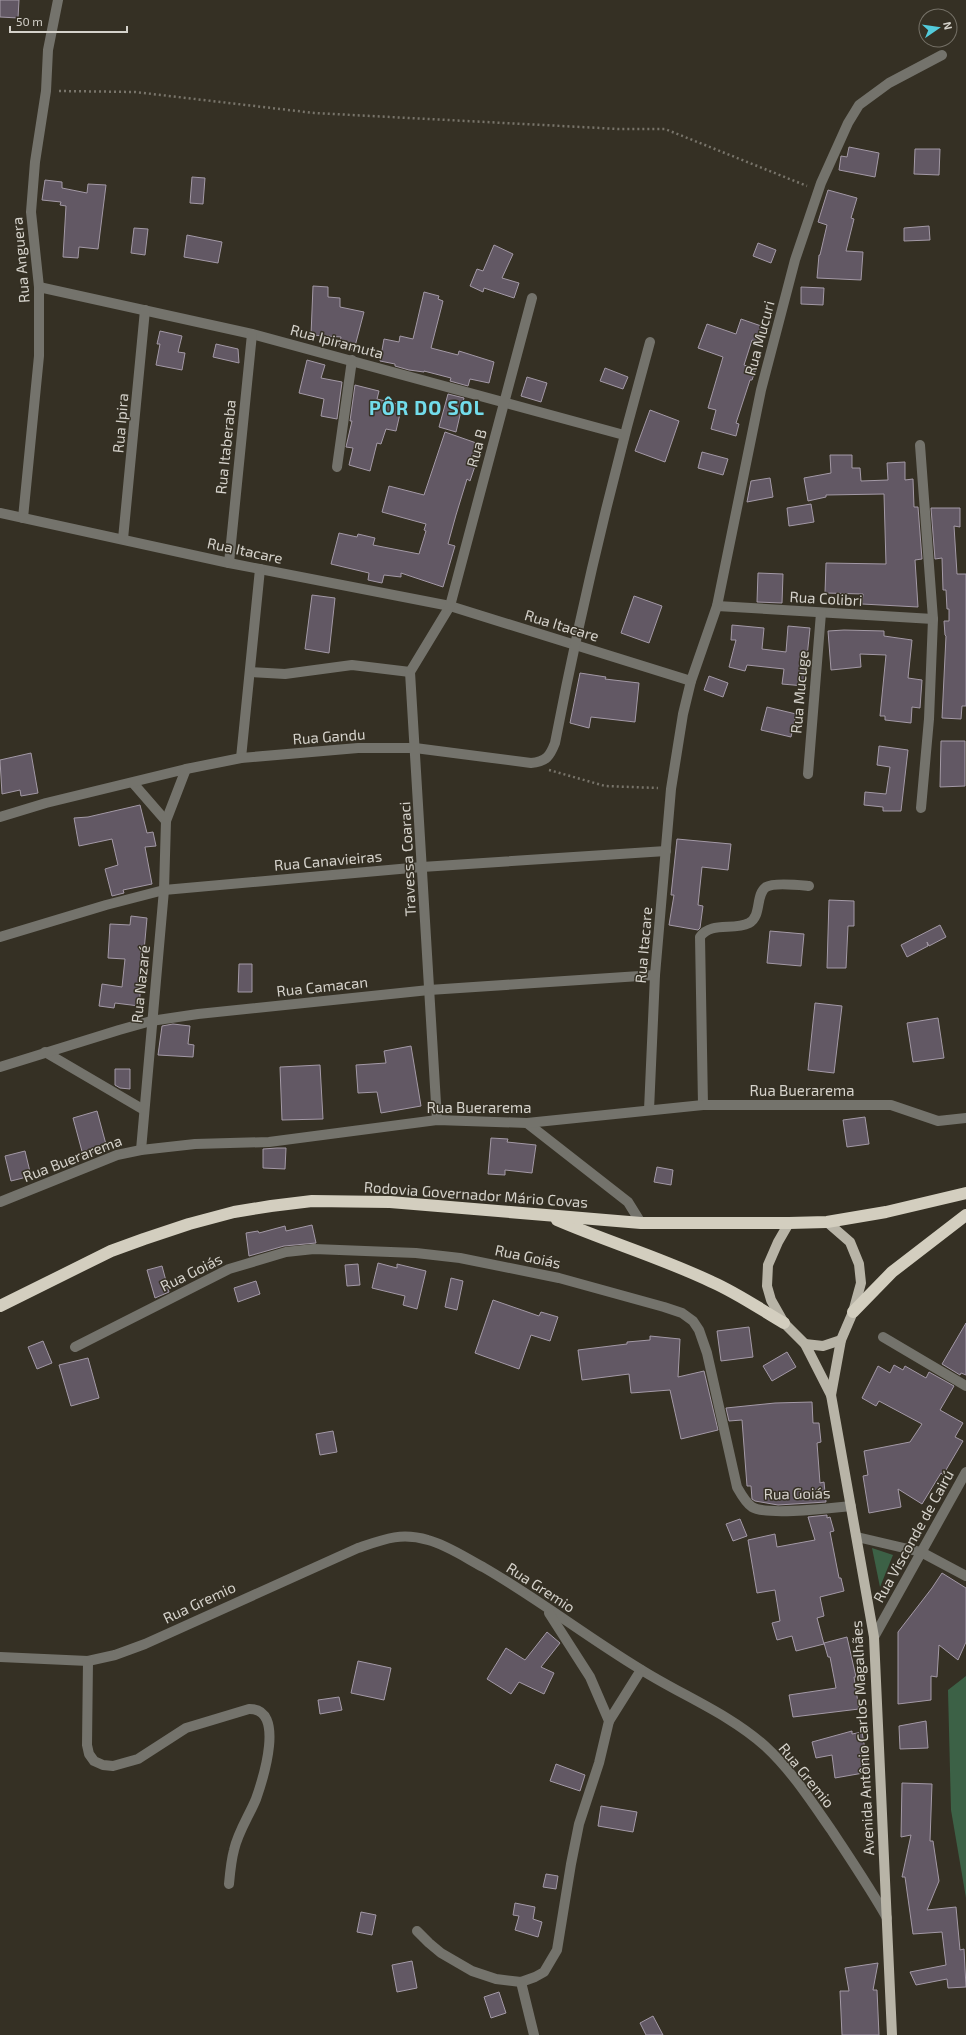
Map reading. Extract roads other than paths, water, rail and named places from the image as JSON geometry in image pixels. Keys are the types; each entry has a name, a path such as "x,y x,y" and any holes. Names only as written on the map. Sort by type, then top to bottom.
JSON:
{"highway":[{"name":"Rodovia Governador Mário Covas","path":"0,1306 111,1251 189,1224 272,1206 312,1202 390,1202 641,1223 789,1223 827,1222 886,1212 966,1192"},
{"path":"853,1312 892,1272 966,1215"},
{"path":"549,1216 593,1235 646,1254 714,1282 784,1323"}],"main road":[{"path":"827,1222 850,1242 859,1264 861,1283 853,1312 841,1340 831,1395"},
{"path":"789,1223 778,1242 768,1265 767,1286 771,1300 784,1323 805,1344 831,1395"},
{"path":"805,1344 823,1346 841,1340"},
{"name":"Avenida Antônio Carlos Magalhães","path":"831,1395 874,1637 892,2035"}],"street":[{"name":"Rua Anguera","path":"23,518 39,356 39,287 31,212 35,162 46,91 48,50 58,0"},
{"name":"Rua Mucuri","path":"691,681 717,606 761,390 795,260 818,191 848,123 860,105 889,83 942,55"},
{"name":"Rua Ipiramuta","path":"39,287 252,334 624,435"},
{"name":"Rua B","path":"450,606 532,298"},
{"name":"Rua Ipira","path":"124,540 145,310"},
{"name":"Rua Itaberaba","path":"229,563 252,334"},
{"path":"574,645 624,435 650,342"},
{"path":"337,467 352,360"},
{"path":"920,445 933,619 929,719 921,808"},
{"name":"Rua Itacare","path":"0,513 229,563 450,606 691,681 683,714 671,789 655,975 649,1110"},
{"path":"241,758 251,672 260,569"},
{"path":"251,672 285,674 352,665 410,672 450,606"},
{"name":"Rua Colibri","path":"717,606 933,619"},
{"name":"Rua Mucuge","path":"808,774 821,613"},
{"name":"Rua Gandu","path":"0,817 46,803 186,769 241,758 358,748 415,748 531,763 546,760 555,743 574,645"},
{"name":"Travessa Coaraci","path":"410,672 437,1120"},
{"name":"Rua Nazaré","path":"141,1150 151,1021 164,890 166,821 186,769"},
{"path":"133,783 166,821"},
{"name":"Rua Canavieiras","path":"0,937 106,905 164,890 422,867 666,851"},
{"path":"702,1105 700,937 704,931 714,928 751,922 754,918 762,891 766,887 773,884 809,886"},
{"name":"Rua Camacan","path":"0,1067 45,1052 151,1021 198,1014 429,990 655,975"},
{"path":"45,1052 144,1110"},
{"name":"Rua Buerarema","path":"0,1202 117,1155 141,1150 195,1144 269,1142 437,1120 527,1122 702,1105 891,1105 938,1121 966,1118"},
{"path":"527,1122 628,1202 641,1223"},
{"name":"Rua Goiás","path":"75,1348 230,1269 286,1252 314,1250 416,1253 460,1258 559,1278 664,1307 682,1313 693,1321 699,1330 707,1354 737,1487 743,1498 753,1508 768,1511 851,1506"},
{"path":"883,1337 966,1386"},
{"name":"Rua Visconde de Cairú","path":"874,1637 966,1472"},
{"name":"Rua Gremio","path":"0,1658 88,1661 115,1655 145,1644 358,1548 386,1538 405,1535 429,1540 464,1557 511,1584 640,1670 735,1723 770,1751 786,1767 809,1797 851,1858 887,1918"},
{"path":"857,1537 921,1552 966,1576"},
{"path":"547,1609 590,1677 609,1721"},
{"path":"88,1661 87,1745 89,1754 94,1762 103,1765 113,1766 138,1760 186,1728 249,1709 257,1709 264,1713 268,1721 270,1732 263,1778 256,1799 234,1850 228,1884"},
{"path":"417,1930 428,1943 441,1953 472,1970 496,1979 521,1982 544,1972 557,1950 579,1824 599,1763 609,1721 640,1670"},
{"path":"521,1982 534,2035"}],"district":[{"name":"PÔR DO SOL","path":"427,407"}]}
